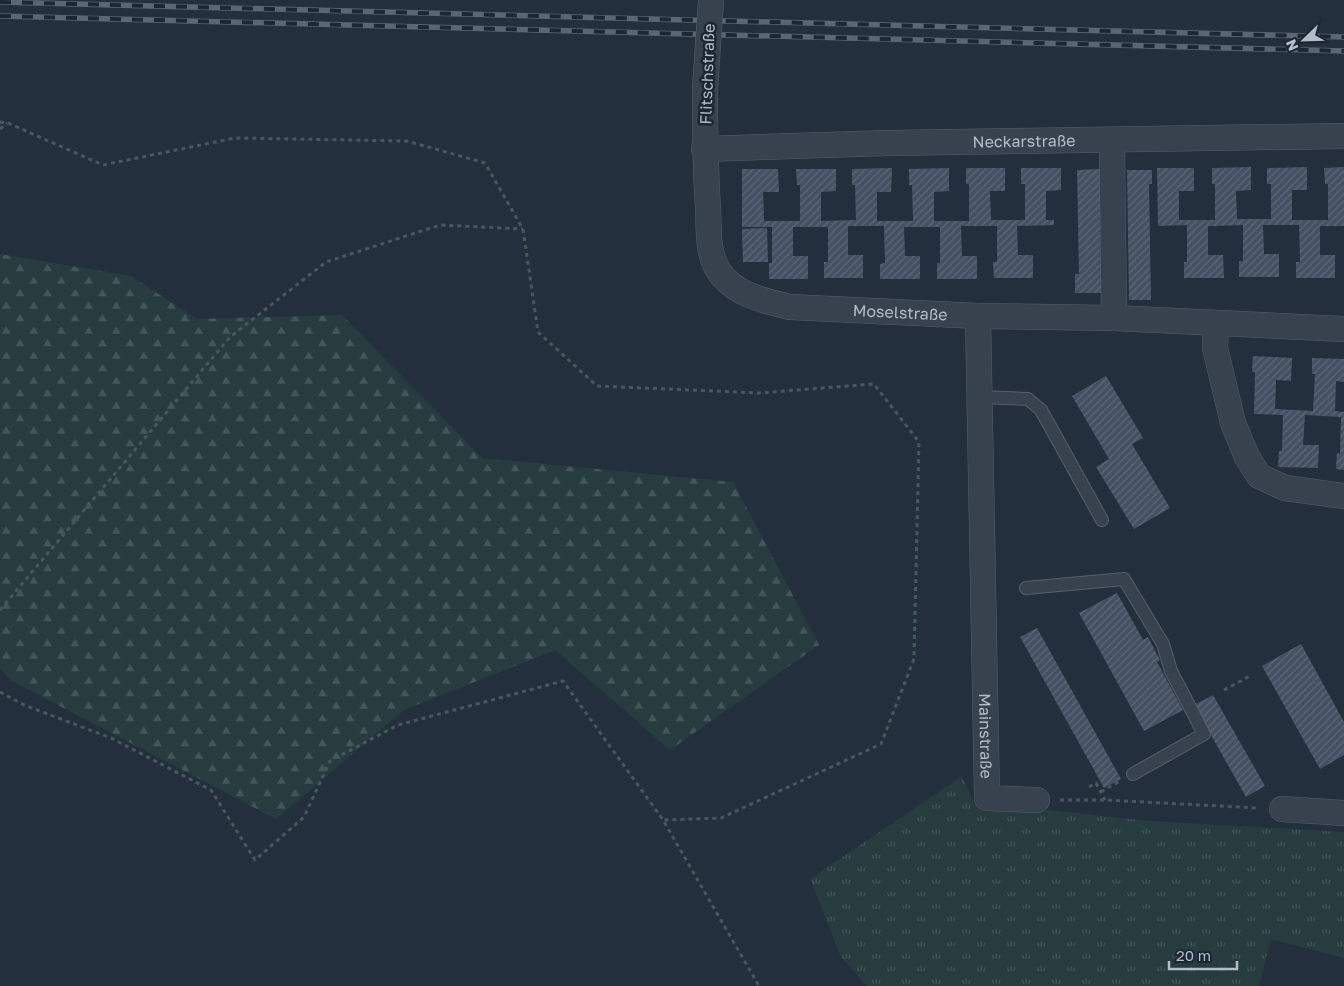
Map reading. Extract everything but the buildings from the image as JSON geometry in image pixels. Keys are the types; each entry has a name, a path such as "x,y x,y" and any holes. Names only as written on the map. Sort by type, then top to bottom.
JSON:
{"street":[{"name":"Flitschstraße","path":"704,149 710,0"},
{"name":"Neckarstraße","path":"704,149 888,143 1344,136"},
{"path":"1112,140 1114,318"},
{"name":"Moselstraße","path":"704,149 710,250 718,270 738,290 764,301 790,307 978,316 1114,318 1344,329"},
{"name":"Mainstraße","path":"978,316 987,798 1037,800"},
{"path":"1216,323 1215,348 1233,423 1248,457 1259,476 1285,488 1344,496"},
{"path":"1282,809 1344,813"}],"lane":[{"path":"980,396 1028,399 1041,410 1102,520"},
{"path":"1026,588 1124,578 1164,644 1171,671 1204,734 1133,774"}],"path":[{"path":"0,122 8,123 103,165 235,138 407,140 485,163 523,229 538,332 597,386 759,394 874,384 919,442 914,659 881,744 722,818 663,820"},
{"path":"0,129 8,123"},
{"path":"0,610 230,337 326,262 440,225 523,229"},
{"path":"1224,690 1250,676"},
{"path":"0,692 24,705 111,738 211,790 255,860 304,817 330,761 398,726 564,681 663,820 759,986"},
{"path":"1101,792 1122,780"},
{"path":"1089,787 1096,783 1106,800"},
{"path":"1037,800 1106,800 1282,809"}],"green space":[{"path":"0,254 131,276 197,319 342,315 482,458 733,482 819,645 670,750 555,650 404,710 276,819 10,680 0,668"},
{"path":"962,776 974,802 1148,821 1344,832 1344,958 1271,939 1259,986 867,986 841,957 810,879"}],"railway":[{"path":"0,2 1344,37"},
{"path":"0,16 1344,51"}]}
